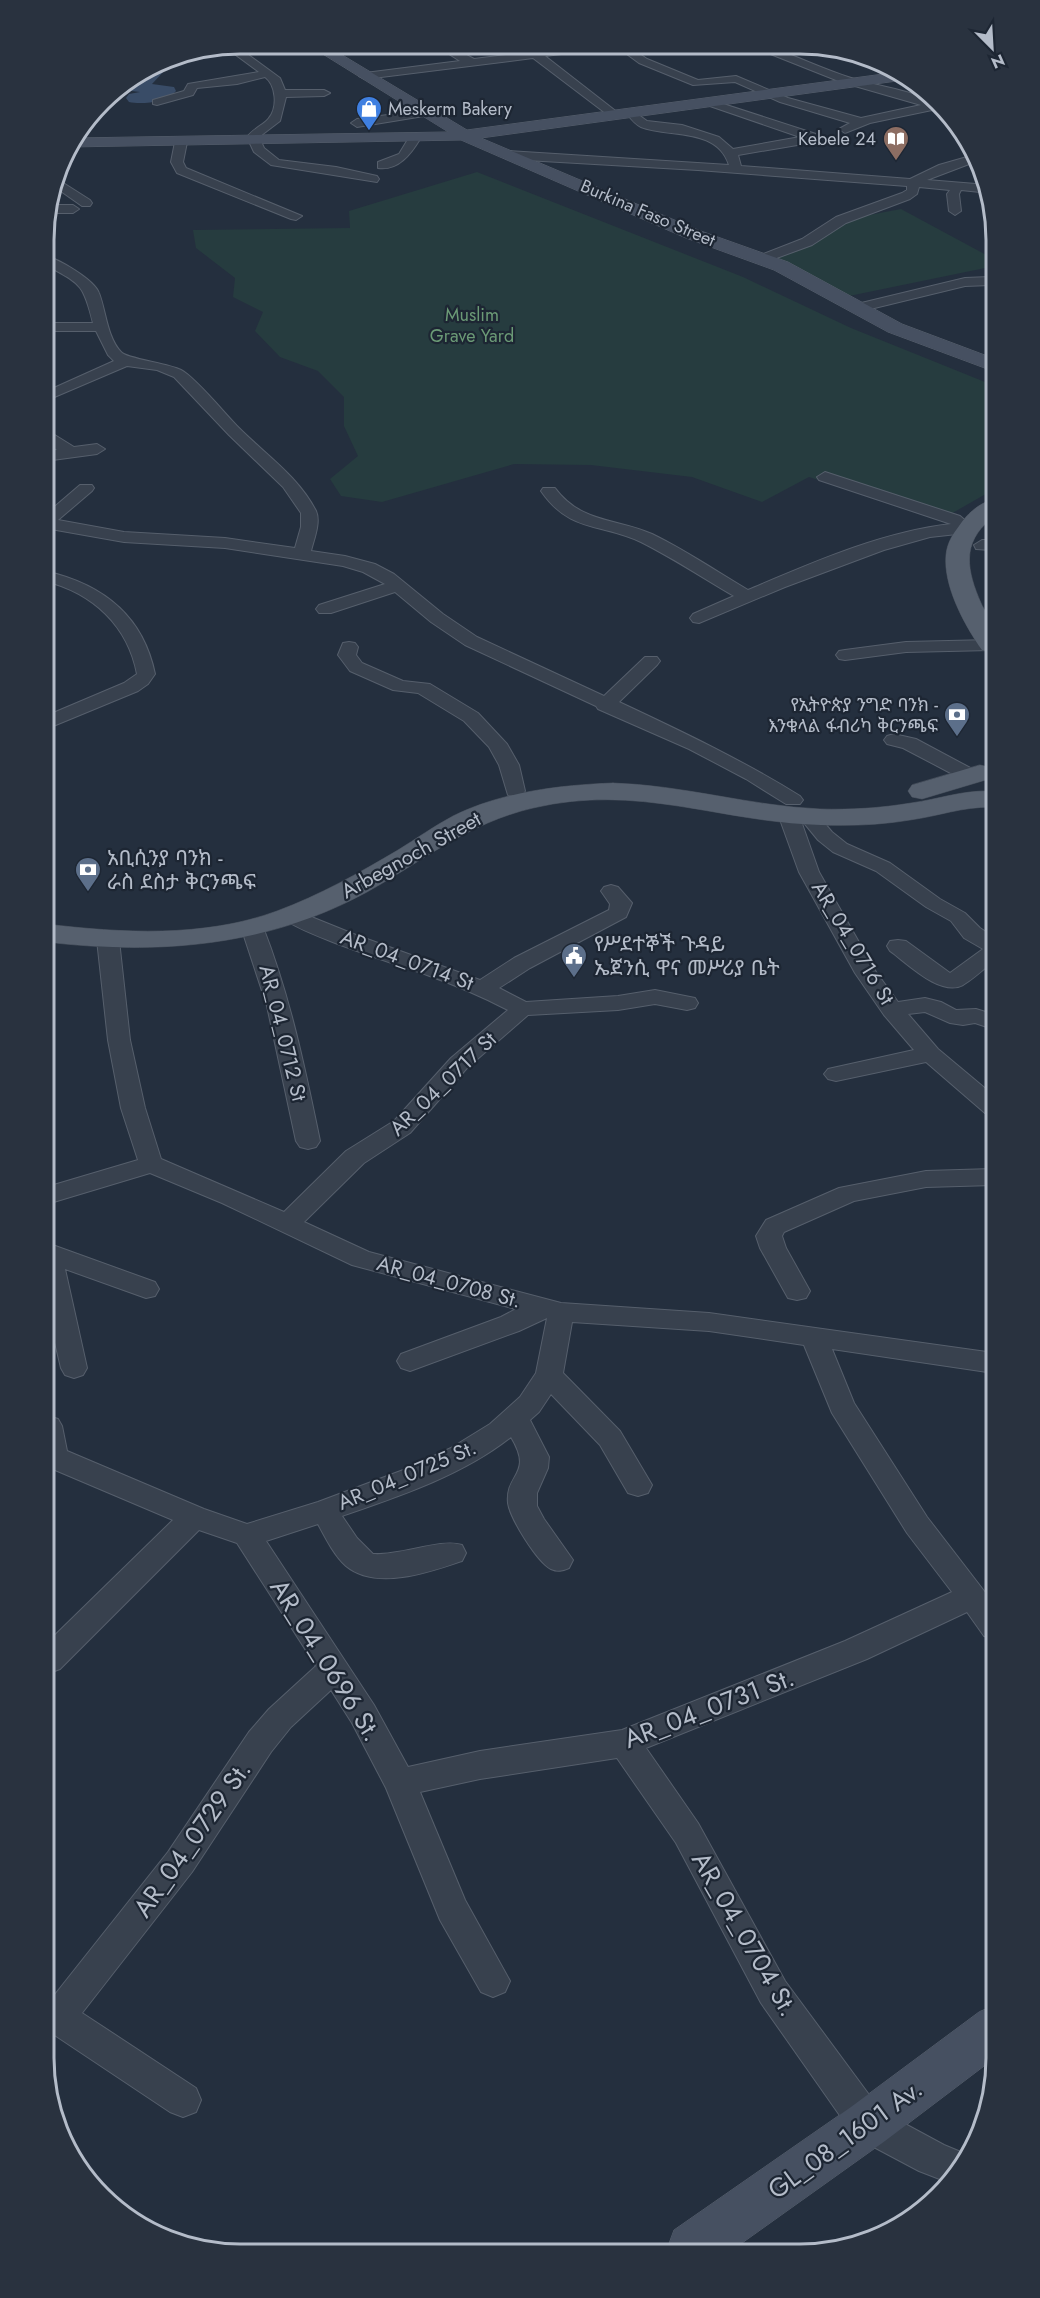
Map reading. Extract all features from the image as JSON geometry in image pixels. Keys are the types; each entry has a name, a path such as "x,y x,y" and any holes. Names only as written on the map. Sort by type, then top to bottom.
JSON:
{"main road":[{"name":"Burkina Faso Street","path":"330,54 464,136 692,234 811,280 858,308 911,335 986,363"},
{"path":"81,143 414,139 464,136 891,78"},
{"path":"986,511 966,528 957,548 958,571 966,595 986,635"},
{"path":"984,581 978,554 986,543"},
{"name":"Arbegnoch Street","path":"54,916 88,922 169,924 219,917 276,904 324,883 425,824 472,803 540,785 590,780 636,780 796,810 844,803 892,800 983,773"},
{"name":"Arbegnoch Street","path":"54,934 108,940 182,938 252,927 291,916 356,885 463,822 517,803 566,794 629,792 796,810 887,815 962,800 986,799"},
{"name":"GL_08_1601 Av.","path":"698,2244 868,2124 986,2036"}],"street":[{"path":"240,54 276,80 280,94 281,102 274,121 255,134 254,141 267,157 286,166 332,170 373,179"},
{"path":"456,54 471,62"},
{"path":"489,60 493,54"},
{"path":"365,76 535,54 624,115 644,124 682,129 709,137 731,153 736,169"},
{"path":"633,54 643,61 697,83 733,70"},
{"path":"728,54 733,70 770,95 860,122"},
{"path":"780,54 854,83 922,101"},
{"path":"157,102 183,96 189,93 193,85 237,81 266,74"},
{"path":"280,94 324,93"},
{"path":"711,103 815,137 731,153"},
{"path":"843,130 860,122 929,107"},
{"path":"357,123 426,112"},
{"path":"382,165 404,156 414,139"},
{"path":"181,142 177,162 181,170 296,216"},
{"path":"507,154 979,188"},
{"path":"913,182 943,168 968,160"},
{"path":"763,260 807,242 841,220 906,196 913,191 913,182"},
{"path":"62,186 86,204"},
{"path":"955,211 953,194 958,186"},
{"path":"57,209 73,209"},
{"path":"54,264 77,277 87,286 95,299 101,327 115,355 124,361 160,366 187,380 215,413 289,484 309,513 309,527 302,555"},
{"path":"858,308 965,282 986,281"},
{"path":"54,327 101,327"},
{"path":"54,394 124,361"},
{"path":"54,440 70,452"},
{"path":"54,455 97,449"},
{"path":"825,477 954,519 966,528"},
{"path":"54,515 86,488"},
{"path":"549,491 554,500 576,517 645,537 746,596"},
{"path":"54,524 124,537 197,540 345,561 381,573 471,641 714,754 796,810 840,848 884,867 933,903 958,918 972,933 986,941"},
{"path":"699,618 746,596 876,547 920,534 966,528"},
{"path":"54,579 72,584 107,604 122,619 134,636 146,674 142,680 131,687 54,720"},
{"path":"325,609 397,586"},
{"path":"845,655 906,647 986,645"},
{"path":"349,647 347,655 356,667 400,686 423,688 471,717 502,752 509,765 515,791"},
{"path":"605,705 651,661"},
{"path":"894,740 909,743 983,773"},
{"name":"AR_04_0716 St","path":"796,810 800,852 825,902 866,973 892,1010 930,1054 986,1102"},
{"path":"484,987 522,963 619,913 621,903 611,891"},
{"name":"AR_04_0714 St","path":"291,916 359,944 484,987 519,1012"},
{"name":"AR_04_0712 St","path":"252,927 267,962 285,1025 308,1141"},
{"path":"54,1194 151,1164 133,1108 119,1040 108,940"},
{"path":"898,945 926,966 932,974 949,981 954,981 986,957"},
{"path":"519,1012 618,1003 655,997 687,1003"},
{"path":"892,1010 925,1005 950,1016 963,1018 976,1016 986,1020"},
{"name":"AR_04_0717 St","path":"288,1224 355,1157 402,1127 459,1064 519,1012"},
{"path":"836,1074 930,1054"},
{"name":"AR_04_0708 St.","path":"151,1164 231,1197 361,1259 552,1310 709,1322 986,1362"},
{"path":"797,1292 773,1248 770,1236 775,1226 848,1194 926,1179 986,1177"},
{"path":"54,1254 146,1289"},
{"path":"54,1280 74,1368"},
{"path":"410,1361 552,1310"},
{"name":"AR_04_0725 St.","path":"248,1535 325,1511 417,1476 472,1450 516,1420 537,1395 549,1375 552,1310"},
{"path":"815,1339 842,1406 917,1525 986,1617"},
{"path":"549,1375 610,1438 638,1485"},
{"path":"516,1420 536,1464 522,1490 523,1506 532,1523 559,1560"},
{"path":"54,1456 194,1516 248,1535"},
{"path":"325,1511 349,1549 366,1565 391,1566 452,1552"},
{"path":"54,1655 194,1516"},
{"name":"AR_04_0696 St.","path":"248,1535 363,1714 400,1783 453,1909 493,1981"},
{"name":"AR_04_0731 St.","path":"400,1783 480,1765 577,1748 624,1743 856,1650 970,1597"},
{"name":"AR_04_0729 St.","path":"54,2015 180,1862 260,1742 280,1718 334,1668"},
{"name":"AR_04_0704 St.","path":"624,1743 687,1833 773,1992 868,2124"},
{"path":"54,2015 183,2100"},
{"path":"868,2124 951,2166"}],"green space":[{"name":"Muslim Grave Yard","path":"477,172 743,277 851,328 986,382 986,494 942,519 809,477 762,502 692,477 591,465 514,464 382,502 341,496 330,479 358,456 344,426 344,397 318,371 280,357 255,331 263,312 233,297 235,278 196,248 193,230 350,228 349,211"},
{"path":"901,209 986,255 986,268 849,296 769,255 843,220"}],"waterway":[{"path":"135,98 155,96 168,91 138,87 147,79"}],"place":[{"name":"Meskerm Bakery","path":"369,132"},
{"name":"Kebele 24","path":"896,162"},
{"name":"የኢትዮጵያ ንግድ ባንክ - እንቁላል ፋብሪካ ቅርንጫፍ","path":"957,738"},
{"name":"አቢሲንያ ባንክ - ራስ ደስታ ቅርንጫፍ","path":"88,893"},
{"name":"የሥደተኞች ጉዳይ ኤጀንሲ ዋና መሥሪያ ቤት","path":"574,979"}]}
